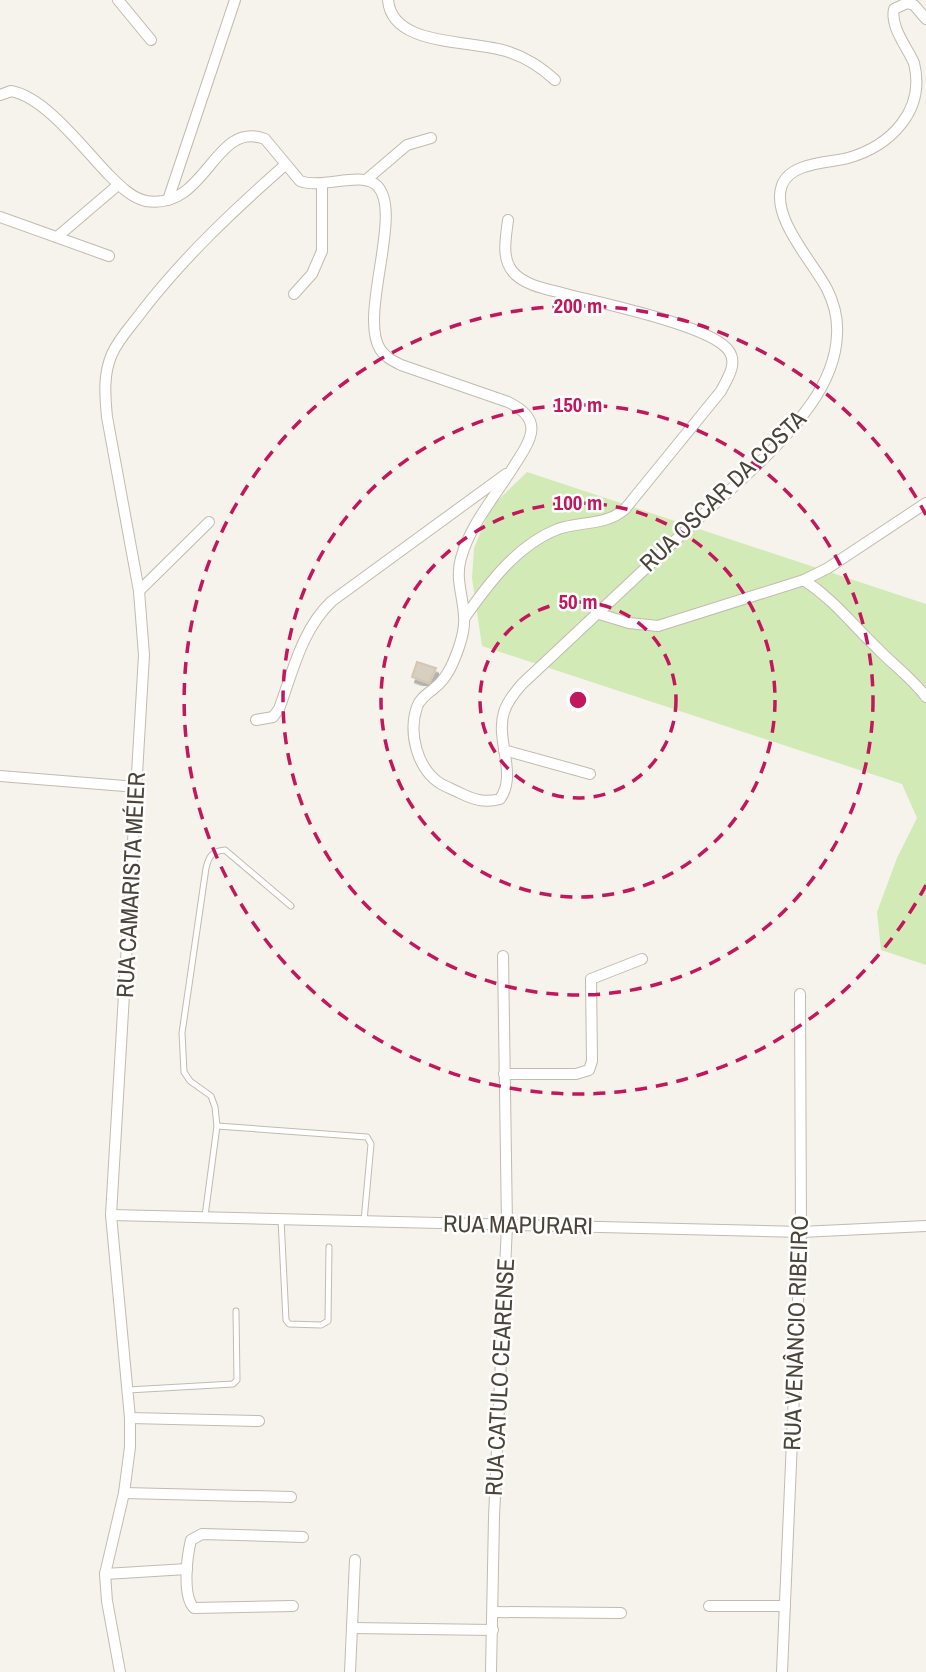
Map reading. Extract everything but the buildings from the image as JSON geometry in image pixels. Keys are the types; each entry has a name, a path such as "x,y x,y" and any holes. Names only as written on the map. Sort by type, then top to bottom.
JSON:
{"street":[{"path":"118,0 150,40"},
{"path":"168,200 235,0"},
{"path":"388,0 392,15 409,32 509,51 541,66 555,80"},
{"name":"RUA OSCAR DA COSTA","path":"366,180 375,184 385,202 386,213 374,325 380,349 401,365 508,402 527,415 531,431 524,450 480,520 461,558 458,579 465,617 458,649 447,674 416,709 414,736 417,750 427,770 439,783 472,799 488,802 500,799 506,791 503,712 522,684 770,452 811,405 823,385 833,358 837,335 835,312 827,289 784,217 780,195 783,183 790,174 801,169 849,158 871,149 902,128 916,108 918,80 915,66 895,23 894,9 907,3 914,5 926,19"},
{"path":"0,95 11,91 35,99 118,185 145,201 168,200 188,190 225,148 247,135 257,135 265,139 300,181 308,184 366,180 407,145 431,138"},
{"name":"RUA CAMARISTA MÉIER","path":"120,1672 107,1601 105,1574 124,1493 130,1447 130,1418 110,1215 144,655 139,591 107,417 106,371 112,353 164,283 234,210 285,165"},
{"path":"295,294 312,274 322,251 322,184"},
{"path":"57,237 118,185"},
{"path":"0,217 109,256"},
{"path":"465,617 500,571 539,539 557,530 611,518 625,509 721,391 731,372 729,351 704,333 543,288 514,274 507,262 505,247 508,220"},
{"path":"256,720 273,717 279,709 308,629 317,615 332,601 511,471"},
{"path":"596,614 637,625 658,626 804,580 828,568 926,503"},
{"path":"139,591 209,522"},
{"path":"804,580 838,605 926,697"},
{"path":"505,750 590,774"},
{"path":"0,776 137,787"},
{"name":"RUA CATULO CEARENSE","path":"491,1672 494,1517 507,1225 503,956"},
{"path":"504,1074 576,1074 589,1070 592,1061 591,979 642,959"},
{"name":"RUA VENÂNCIO RIBEIRO","path":"782,1672 801,1232 800,994"},
{"name":"RUA MAPURARI","path":"110,1215 801,1232 926,1226"},
{"path":"130,1418 259,1421"},
{"path":"124,1493 291,1497"},
{"path":"293,1606 194,1608 188,1601 187,1569 191,1540 202,1534 303,1536"},
{"path":"350,1672 355,1560"},
{"path":"105,1574 187,1569"},
{"path":"709,1606 785,1606"},
{"path":"493,1612 621,1613"},
{"path":"353,1628 493,1630"}],"lane":[{"path":"205,1217 217,1126 215,1107 211,1096 190,1081 184,1072 182,1033 209,856 225,850 291,906"},
{"path":"217,1126 367,1137 371,1144 365,1221"},
{"path":"281,1219 286,1320 289,1324 321,1325 328,1321 330,1247"},
{"path":"128,1390 233,1384 236,1380 236,1311"}],"green space":[{"path":"527,472 926,604 926,965 881,950 877,912 897,858 917,818 902,784 482,646 472,578 474,548 491,507"}]}
